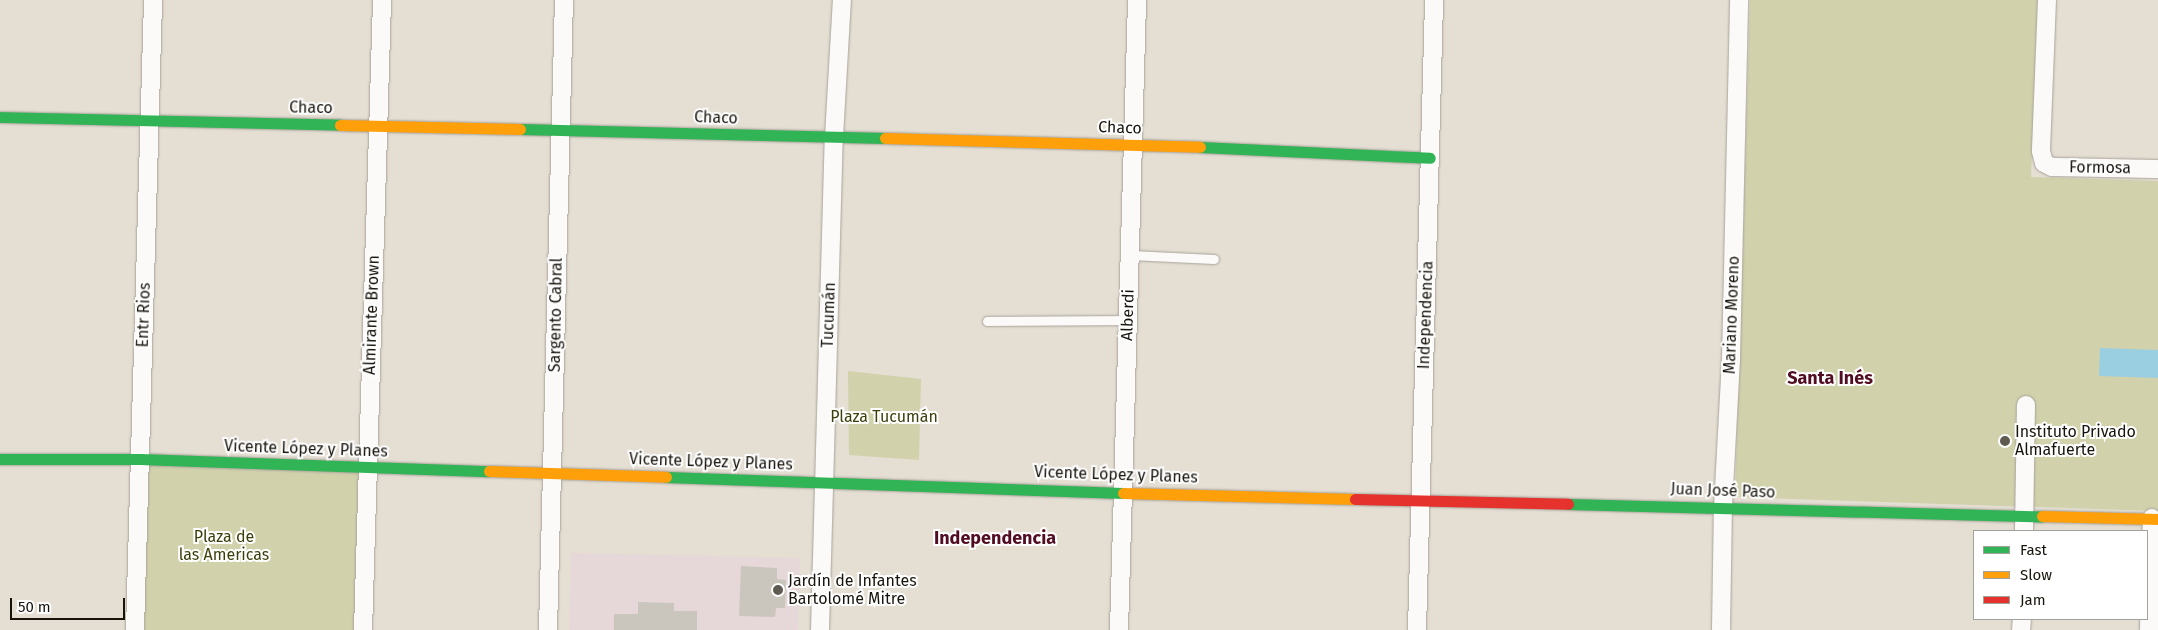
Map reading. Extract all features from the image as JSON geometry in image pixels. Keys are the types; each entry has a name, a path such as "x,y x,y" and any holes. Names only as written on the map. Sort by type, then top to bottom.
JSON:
{"street":[{"name":"Entr Rios","path":"135,630 153,0"},
{"name":"Almirante Brown","path":"363,630 382,0"},
{"name":"Sargento Cabral","path":"548,630 553,474 559,129 564,0"},
{"name":"Tucumán","path":"820,630 834,137 842,0"},
{"name":"Alberdi","path":"1119,630 1137,0"},
{"name":"Independencia","path":"1418,630 1434,0"},
{"name":"Mariano Moreno","path":"1721,630 1723,507 1732,358 1739,0"},
{"name":"Formosa","path":"2047,0 2041,151 2044,163 2052,167 2158,170"},
{"name":"Chaco","path":"0,117 1133,144 1430,158"},
{"path":"2024,524 2026,405"},
{"name":"Vicente López y Planes","path":"0,459 140,459 1123,493 1421,499"},
{"name":"Juan José Paso","path":"1421,499 1723,507 2024,524 2155,518"},
{"path":"2149,630 2155,518"}],"lane":[{"path":"1130,254 1214,259"},
{"path":"987,321 1128,320"}],"shaded area":[{"path":"571,553 800,558 798,630 569,630"}],"green space":[{"path":"1750,0 2038,0 2031,177 2158,181 2158,511 1735,497"},
{"name":"Plaza Tucumán","path":"848,371 921,379 919,460 849,455"},
{"name":"Plaza de las Americas","path":"140,459 368,468 363,630 135,630"}],"water":[{"path":"2100,348 2158,350 2158,378 2099,376"}],"building":[{"path":"741,566 777,568 777,579 786,580 785,608 776,608 775,617 739,616"},
{"path":"638,602 674,603 674,611 697,611 697,630 614,630 614,614 638,614"}],"traffic: fast":[{"path":"0,117 340,125"},
{"path":"520,129 885,138"},
{"path":"1200,147 1430,158"},
{"path":"0,459 140,459 489,471"},
{"path":"666,477 1123,493"},
{"path":"1568,504 2042,516"}],"traffic: slow":[{"path":"340,125 520,129"},
{"path":"885,138 1200,147"},
{"path":"489,471 666,477"},
{"path":"1123,493 1355,499"},
{"path":"2042,516 2158,519"}],"traffic: jam":[{"path":"1355,499 1568,504"}],"place":[{"name":"Instituto Privado Almafuerte","path":"2005,441"},
{"name":"Jardín de Infantes Bartolomé Mitre","path":"778,590"}],"district":[{"name":"Santa Inés","path":"1830,378"},
{"name":"Independencia","path":"995,538"}]}
